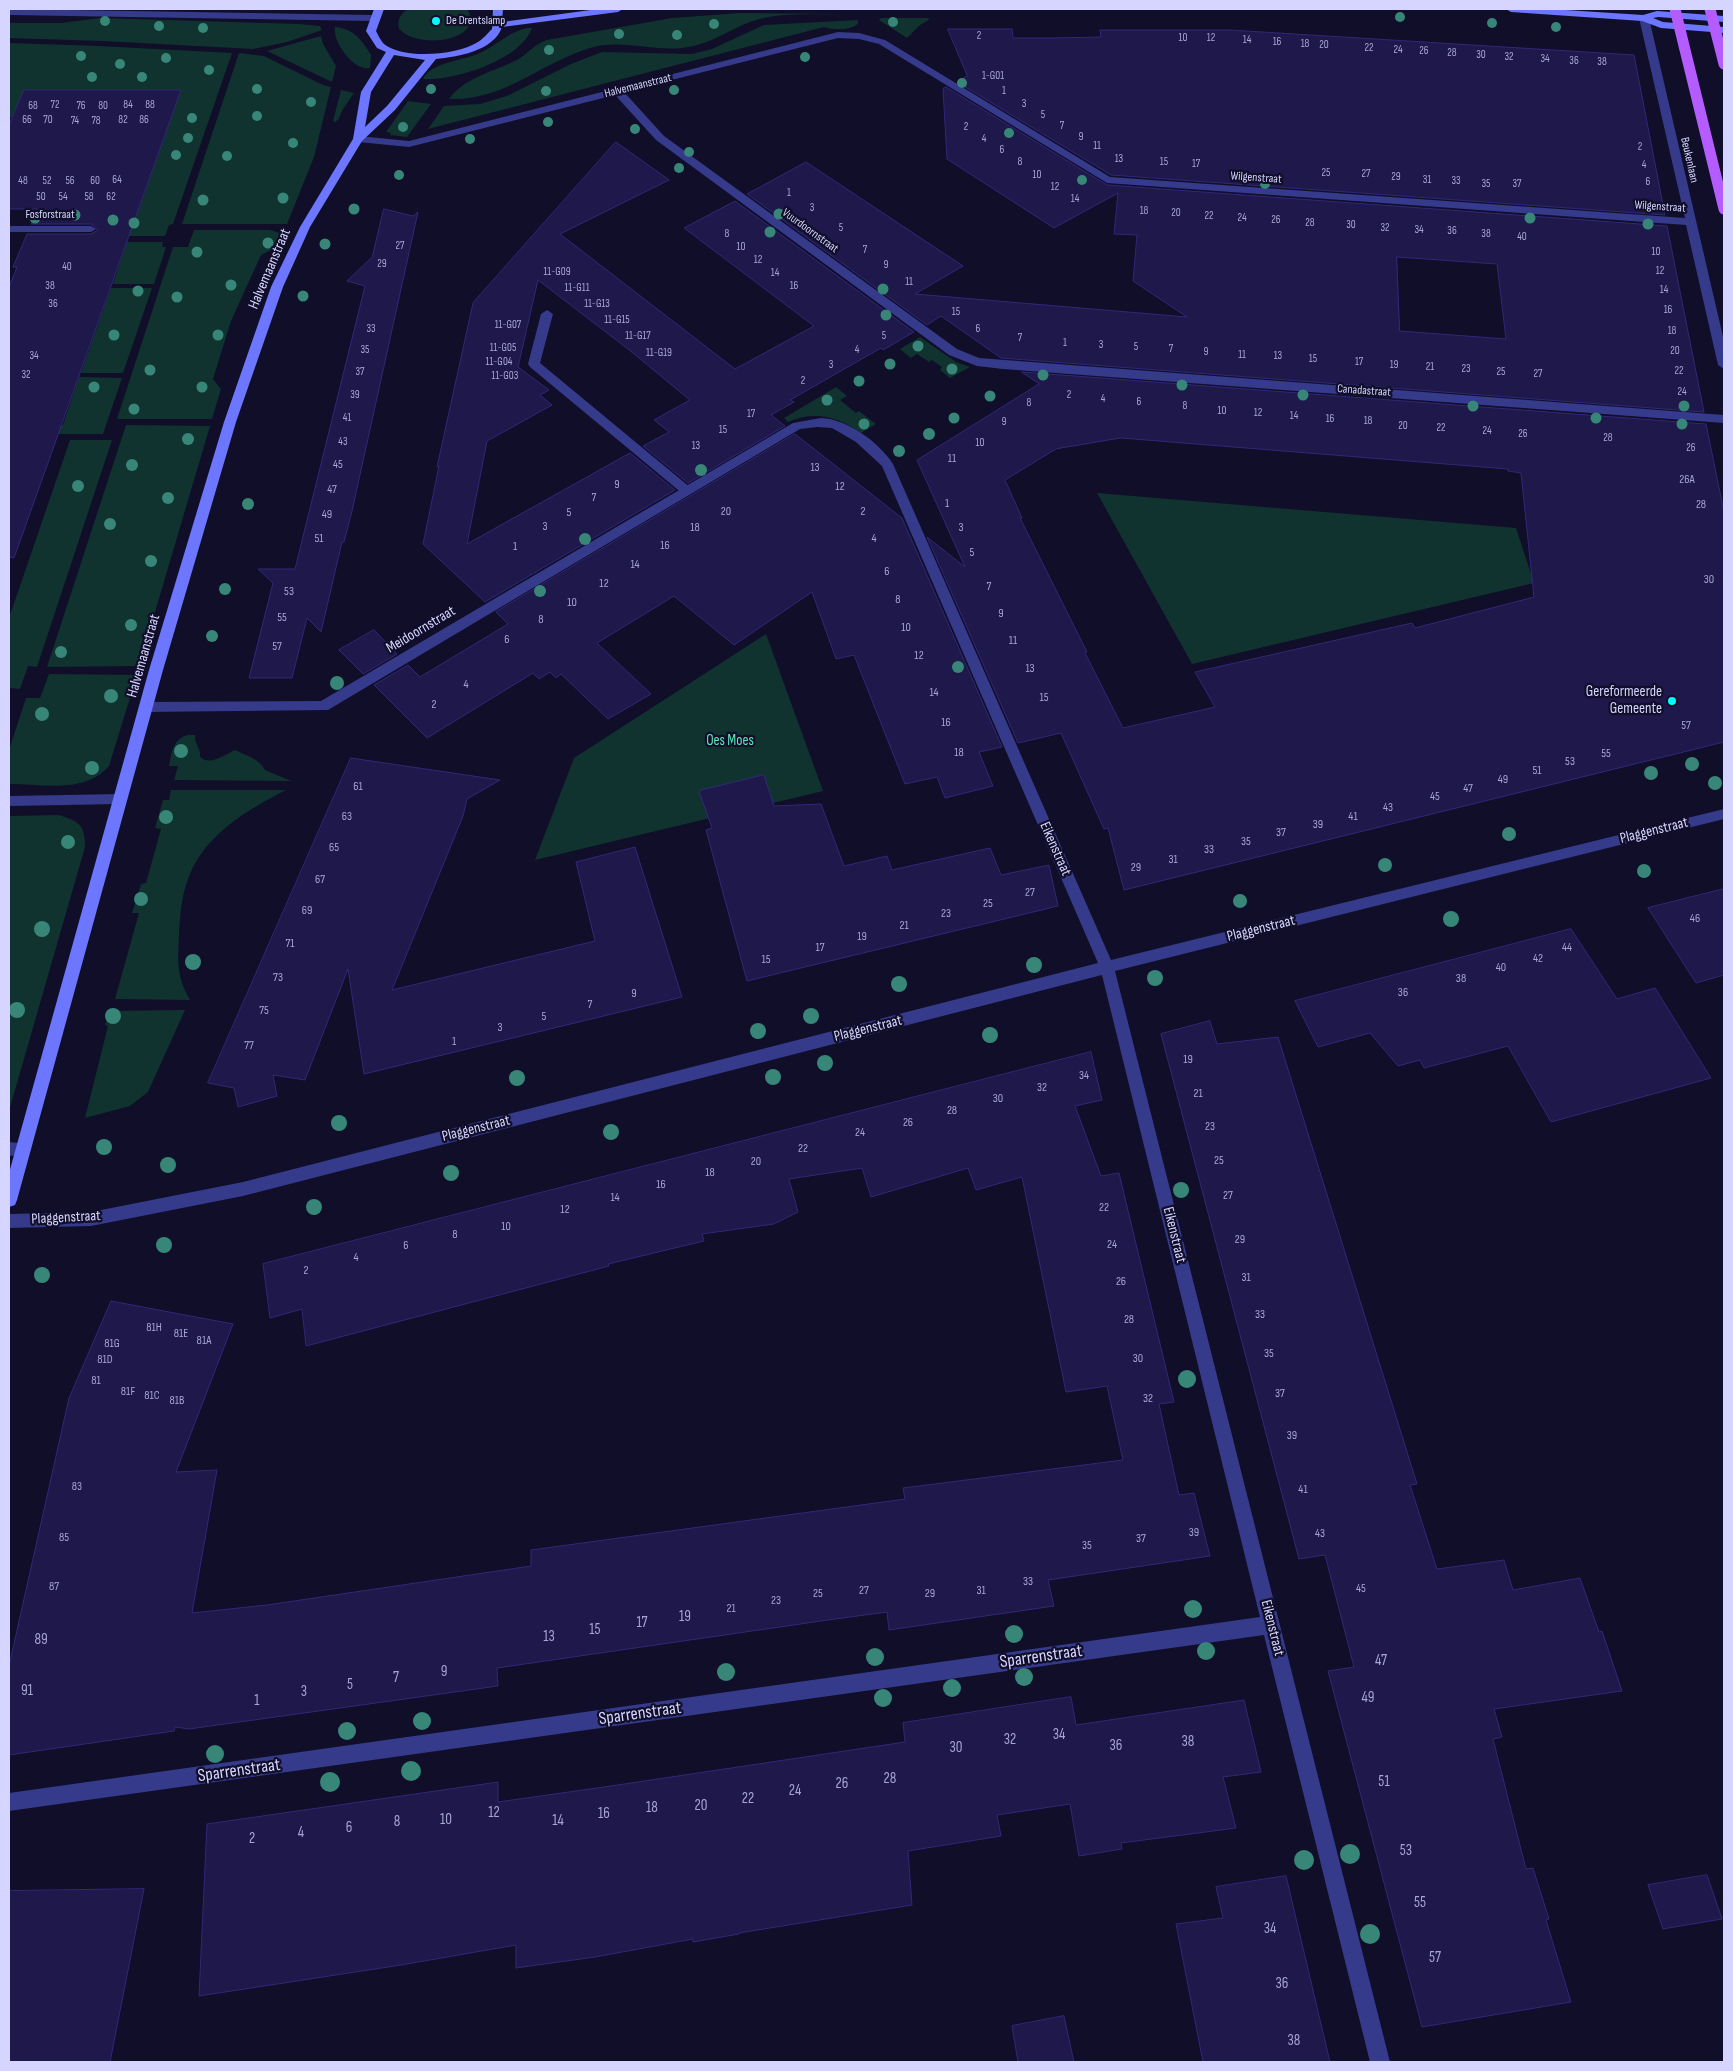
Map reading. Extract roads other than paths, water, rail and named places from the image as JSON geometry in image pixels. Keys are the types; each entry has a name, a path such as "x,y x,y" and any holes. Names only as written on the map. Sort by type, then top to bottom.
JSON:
{"main road":[{"name":"Beukenlaan","path":"1675,9 1724,208"},
{"path":"1710,9 1724,64"}],"street":[{"path":"378,9 372,18 370,28 372,37 380,45 391,52 411,57 432,58 450,56 482,44 493,35 499,25 500,16 498,9"},
{"path":"499,25 618,9"},
{"path":"1511,9 1644,18 1661,25 1724,30"},
{"path":"9,12 372,18"},
{"path":"1644,18 1657,14 1724,19"},
{"name":"Beukenlaan","path":"1644,18 1724,365"},
{"name":"Halvemaanstraat","path":"358,139 409,144 838,35 859,36"},
{"name":"Wilgenstraat","path":"859,36 882,42 1107,180 1691,222"},
{"name":"Halvemaanstraat","path":"358,139 366,92 391,52"},
{"name":"Halvemaanstraat","path":"9,1200 16,1149 146,707 230,422 278,287 306,227 358,139 392,108 432,58"},
{"name":"Vuurdoornstraat","path":"617,91 660,138 953,352 977,362 1003,365"},
{"name":"Fosforstraat","path":"9,229 91,229"},
{"path":"547,314 534,364 687,491"},
{"name":"Canadastraat","path":"1003,365 1724,418"},
{"name":"Meidoornstraat","path":"146,707 323,706 788,431 807,424 821,422 834,424 868,446"},
{"name":"Eikenstraat","path":"868,446 887,464 1107,967 1380,2062"},
{"path":"9,801 120,799"},
{"name":"Plaggenstraat","path":"9,1220 91,1219 243,1189 1107,967 1724,814"},
{"name":"Sparrenstraat","path":"9,1802 1271,1625"}],"place":[{"name":"De Drentslamp","path":"436,21"},
{"name":"Gereformeerde Gemeente","path":"1672,701"}],"park label":[{"name":"Oes Moes","path":"730,741"}]}
